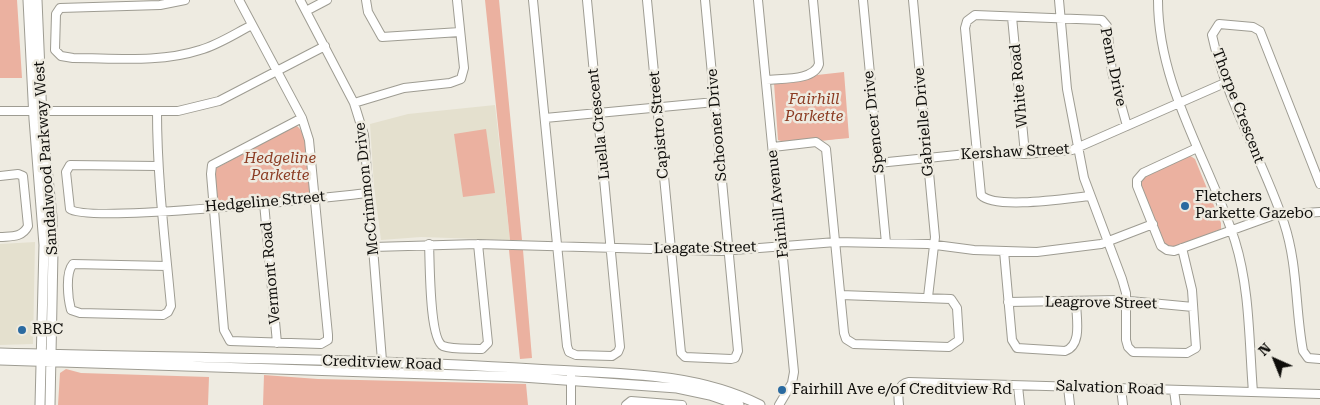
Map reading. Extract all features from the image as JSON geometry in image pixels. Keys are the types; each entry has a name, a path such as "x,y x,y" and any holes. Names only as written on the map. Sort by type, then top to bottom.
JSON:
{"main road":[{"name":"Sandalwood Parkway West","path":"28,0 54,251 50,405"},
{"name":"Sandalwood Parkway West","path":"37,0 38,111 44,245 40,405"},
{"path":"44,245 54,251"},
{"name":"Creditview Road","path":"0,353 40,358"},
{"name":"Creditview Road","path":"50,358 383,373 570,376 691,381 729,391 760,405"},
{"name":"Creditview Road","path":"0,360 50,358 383,362 570,376 677,388 710,395 739,405"}],"street":[{"path":"185,0 160,5 60,8 56,14 55,50 61,56 73,58 174,56 202,50 252,25"},
{"path":"239,0 302,118 309,140 328,340 321,344 233,342 226,337 210,174 212,165 302,118"},
{"name":"McCrimmon Drive","path":"300,0 354,103 364,134 383,373"},
{"path":"306,11 327,0"},
{"path":"366,0 368,12 382,37 460,32"},
{"path":"354,103 404,88 450,84 461,79 464,68 457,0"},
{"path":"534,0 557,246"},
{"name":"Luella Crescent","path":"557,246 569,352 576,355 612,356 618,352 620,347 587,0"},
{"name":"Capistro Street","path":"647,0 671,250"},
{"name":"Schooner Drive","path":"671,250 681,353 685,357 735,358 738,351 705,0"},
{"name":"Fairhill Avenue","path":"758,0 794,372 792,383 779,405"},
{"path":"766,80 810,75 817,69 813,0"},
{"name":"Spencer Drive","path":"863,0 886,243"},
{"name":"Gabrielle Drive","path":"913,0 935,245 928,297"},
{"path":"1059,0 1067,89 1078,148 1090,196 1122,279 1126,301 1126,340 1130,350 1136,352 1187,354 1192,352 1197,344 1189,274 1182,248"},
{"path":"1158,0 1162,51 1179,102 1230,229 1243,279 1253,392"},
{"path":"1060,18 976,15 968,18 965,24 981,192 986,199 1027,201 1090,196"},
{"name":"White Road","path":"1012,17 1025,154"},
{"name":"Penn Drive","path":"1060,18 1099,19 1105,22 1112,72 1127,126"},
{"name":"Thorpe Crescent","path":"1320,184 1260,31 1256,28 1223,24 1216,26 1213,31 1215,47 1227,82 1280,214 1295,274 1303,351 1307,357 1320,359"},
{"path":"0,111 178,111 219,101 325,46"},
{"name":"Kershaw Street","path":"878,163 977,153 1025,154 1078,148 1227,82"},
{"path":"545,118 715,102"},
{"path":"157,111 157,166 162,211 171,306 168,312 163,315 80,313 71,310 69,302 69,270 73,264 167,266"},
{"path":"772,147 816,142 826,149 845,335 851,343 953,346 958,342 960,336 956,304 949,298 841,295"},
{"path":"1197,148 1143,173 1137,180 1137,186 1164,249 1170,252 1230,229 1280,214 1320,212"},
{"name":"Hedgeline Street","path":"157,166 70,165 66,172 68,204 73,211 82,213 127,214 369,193"},
{"path":"0,176 18,174 22,176 28,226 19,235 0,237"},
{"name":"Vermont Road","path":"264,202 277,343"},
{"name":"Leagate Street","path":"373,247 478,244 729,250 836,242 935,245 1004,252 1049,252 1108,242 1152,224"},
{"path":"429,244 434,323 437,339 445,346 482,349 488,344 478,244"},
{"path":"1004,252 1012,340 1017,348 1065,351 1072,348 1076,341 1076,301"},
{"name":"Leagrove Street","path":"1008,302 1126,301 1193,307"},
{"path":"570,376 571,405"},
{"name":"Salvation Road","path":"899,405 899,390 909,382 1320,394"},
{"path":"1018,386 1020,405"},
{"path":"1068,387 1070,405"},
{"path":"1121,388 1123,405"},
{"path":"1174,390 1176,405"},
{"path":"626,405 631,401 682,405"}],"shaded area":[{"path":"495,105 510,240 421,237 381,240 374,186 370,124 408,114"},
{"path":"35,242 33,344 0,345 0,244"}],"green space":[{"path":"0,0 17,0 22,78 0,78"},
{"path":"485,0 499,0 522,240 510,240"},
{"name":"Fairhill Parkette","path":"844,72 849,138 802,142 778,140 774,83"},
{"name":"Hedgeline Parkette","path":"297,126 301,131 308,148 312,180 309,195 221,202 216,198 215,169"},
{"path":"486,129 495,193 463,197 454,134"},
{"path":"1189,155 1195,159 1221,223 1221,229 1171,249 1164,244 1140,185 1144,176"},
{"path":"509,250 523,250 532,358 520,359"},
{"path":"66,369 81,373 209,377 208,405 58,405 60,373"},
{"path":"264,375 318,379 526,384 528,405 263,405"}],"place":[{"name":"Fletchers Parkette Gazebo","path":"1185,206"},
{"name":"RBC","path":"22,330"},
{"name":"Fairhill Ave e/of Creditview Rd","path":"782,390"}]}
